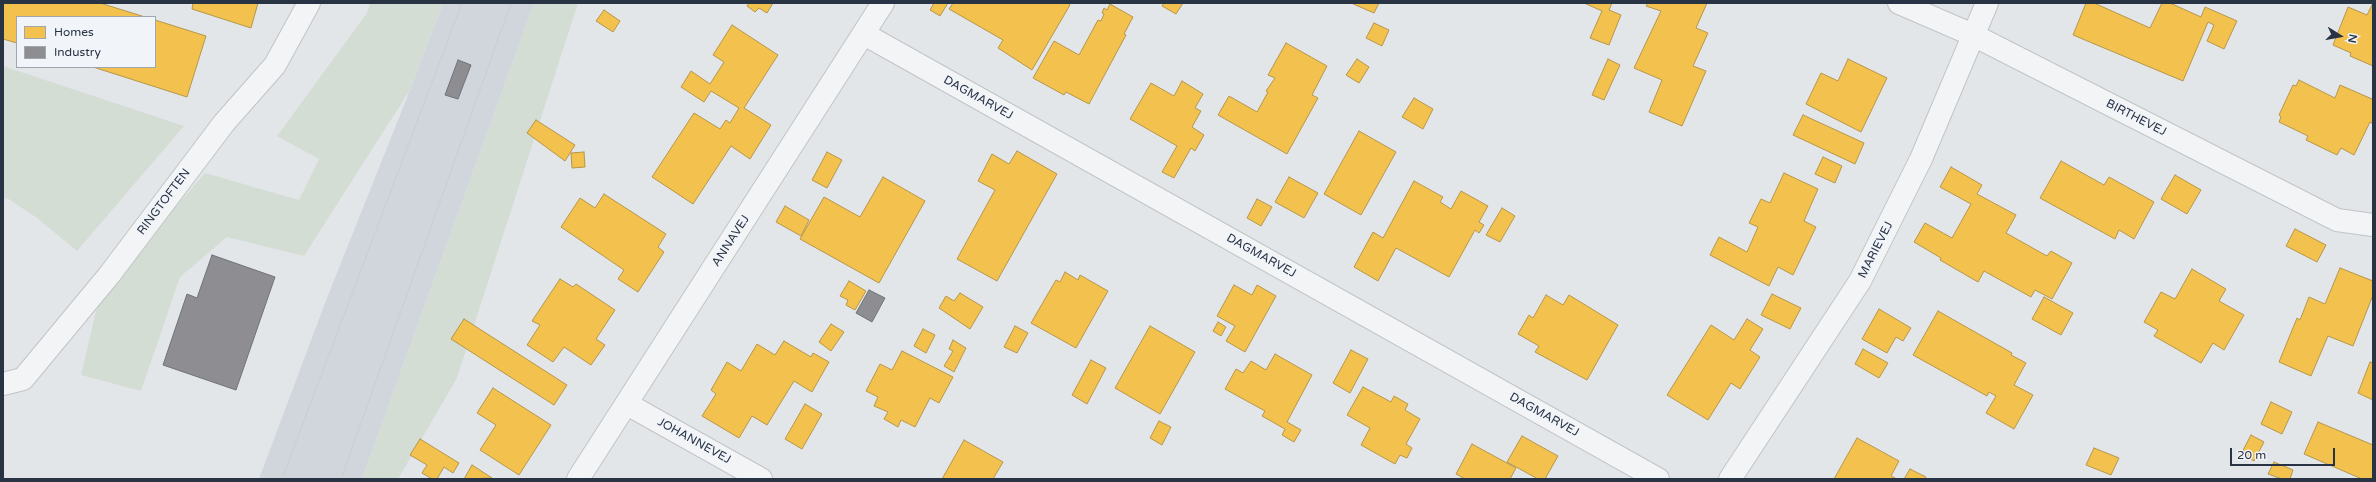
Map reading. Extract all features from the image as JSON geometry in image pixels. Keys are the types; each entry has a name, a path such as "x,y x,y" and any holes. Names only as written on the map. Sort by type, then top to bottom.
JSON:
{"street":[{"name":"RINGTOFTEN","path":"3,384 23,379 110,274 224,123 275,65 309,3"},
{"name":"ANNAVEJ","path":"578,479 883,3"},
{"name":"BIRTHEVEJ","path":"1899,3 1973,35 2337,220 2370,226 2373,225"},
{"name":"MARIEVEJ","path":"1730,479 1860,281 1921,159 1987,3"},
{"name":"DAGMARVEJ","path":"864,34 1658,479"},
{"name":"JOHANNEVEJ","path":"627,404 761,479"}],"shaded area":[{"path":"370,3 443,3 410,90 304,256 227,237 180,277 141,391 81,375 100,294 205,173 299,200 319,159 277,136 367,13"},
{"path":"443,3 534,3 362,479 259,479 327,298"},
{"path":"534,3 578,3 457,378 398,479 362,479"},
{"path":"3,66 184,126 77,251 37,218 7,198 3,200"}],"building: Homes":[{"path":"3,3 100,3 142,16 16,16 16,43 3,39"},
{"path":"193,3 258,3 251,28 192,9"},
{"path":"749,3 773,3 767,13 759,8 755,12 747,6"},
{"path":"934,3 948,3 940,16 930,10"},
{"path":"953,3 1067,3 1070,5 1032,70 998,48 1003,40 949,9"},
{"path":"1164,3 1183,3 1176,14 1162,6"},
{"path":"1351,3 1379,3 1374,13"},
{"path":"1584,3 1612,3 1609,10 1621,15 1609,45 1590,38 1602,11"},
{"path":"1648,3 1707,3 1696,28 1708,33 1693,66 1706,71 1682,126 1649,112 1662,80 1634,68 1661,11 1646,6"},
{"path":"2086,3 2094,3 2150,28 2162,3 2170,3 2201,17 2205,7 2237,21 2224,49 2207,41 2214,25 2208,22 2183,81 2073,35"},
{"path":"2373,3 2373,66 2350,56 2351,53 2333,45 2348,7 2367,15"},
{"path":"1110,4 1133,17 1124,34 1126,35 1089,104 1066,92 1064,95 1033,78 1054,41 1079,55 1098,20 1101,21 1104,14 1102,13 1104,8 1107,10"},
{"path":"604,10 620,21 613,32 596,21"},
{"path":"156,20 206,36 187,97 96,68 156,68"},
{"path":"1374,23 1389,30 1382,46 1366,38"},
{"path":"732,25 778,55 744,108 771,125 750,159 731,146 693,204 652,177 694,113 720,129 726,120 730,123 739,108 711,91 704,102 681,87 691,71 710,84 724,62 713,55"},
{"path":"1286,43 1327,66 1312,95 1318,98 1287,154 1218,115 1229,96 1257,112 1268,92 1266,91 1275,78 1268,75"},
{"path":"1357,59 1369,67 1359,83 1346,75"},
{"path":"1608,59 1620,65 1604,100 1592,95"},
{"path":"1848,59 1887,78 1861,132 1806,104 1821,73 1838,81"},
{"path":"2299,80 2335,98 2340,85 2372,99 2373,97 2373,124 2370,122 2354,155 2341,148 2337,155 2306,140 2308,136 2279,122 2281,117 2279,115 2293,85 2296,86"},
{"path":"1182,81 1203,94 1195,108 1201,111 1192,127 1204,135 1195,151 1191,148 1174,178 1162,172 1177,146 1130,119 1151,83 1174,96"},
{"path":"1414,98 1433,109 1423,129 1402,117"},
{"path":"1803,115 1864,143 1855,164 1793,135"},
{"path":"536,120 575,145 565,161 527,133"},
{"path":"1359,131 1396,152 1361,215 1324,194"},
{"path":"1017,151 1057,174 997,281 957,259 995,190 978,181 992,154 1009,164"},
{"path":"584,152 585,167 572,168 571,153"},
{"path":"827,152 842,160 827,188 812,180"},
{"path":"1823,157 1842,166 1835,183 1815,174"},
{"path":"2061,161 2104,185 2109,177 2154,202 2134,239 2119,230 2115,239 2040,198"},
{"path":"1951,167 1982,185 1977,194 2016,215 2006,233 2047,256 2051,251 2072,263 2052,299 2035,290 2031,297 1984,271 1978,282 1940,260 1941,258 1914,242 1925,223 1952,238 1971,204 1940,187"},
{"path":"1784,173 1818,189 1804,221 1816,227 1793,275 1778,267 1769,286 1710,255 1719,237 1747,252 1758,227 1749,223 1761,199 1770,203"},
{"path":"2175,175 2201,190 2187,214 2161,199"},
{"path":"883,177 925,201 879,283 800,239 824,197 860,217"},
{"path":"1289,177 1318,193 1304,218 1275,202"},
{"path":"1414,181 1443,197 1440,202 1451,209 1461,191 1488,206 1479,222 1484,225 1479,233 1475,230 1449,277 1396,248 1378,281 1354,267 1373,232 1383,238"},
{"path":"604,194 666,234 658,247 664,252 638,292 618,279 624,270 561,227 580,198 595,208"},
{"path":"1257,199 1272,207 1261,226 1247,218"},
{"path":"785,206 809,220 801,236 776,222"},
{"path":"1502,208 1515,216 1500,242 1486,235"},
{"path":"2295,229 2326,245 2317,262 2286,246"},
{"path":"2340,268 2373,281 2373,295 2353,346 2328,336 2311,376 2279,362 2297,318 2300,320 2309,297 2325,304"},
{"path":"2192,269 2226,289 2219,301 2244,315 2224,350 2213,343 2201,363 2154,336 2158,330 2144,322 2161,292 2175,299"},
{"path":"1065,272 1078,280 1080,275 1108,291 1076,348 1031,323 1056,280 1060,282"},
{"path":"560,279 573,287 576,284 615,310 596,339 605,345 591,365 564,347 553,362 527,345 540,325 532,321"},
{"path":"849,281 866,291 855,310 846,305 848,300 840,296"},
{"path":"1234,285 1252,295 1257,285 1276,296 1245,352 1226,341 1235,326 1217,316"},
{"path":"960,293 983,307 970,329 939,308 946,296 954,301"},
{"path":"1772,294 1801,308 1790,329 1761,315"},
{"path":"1546,295 1563,305 1569,295 1618,325 1587,380 1535,352 1539,346 1518,334 1529,315 1533,318"},
{"path":"2044,297 2073,313 2061,335 2032,319"},
{"path":"1879,309 1911,328 1903,341 1896,337 1887,353 1862,339"},
{"path":"1938,311 2012,353 2011,355 2026,363 2014,385 2033,395 2014,429 1986,413 1996,396 1989,392 1987,396 1913,355"},
{"path":"464,319 567,385 554,405 451,339"},
{"path":"1747,319 1763,329 1750,350 1760,357 1740,389 1731,383 1708,420 1667,395 1711,325 1734,340"},
{"path":"1218,322 1226,327 1221,336 1213,331"},
{"path":"831,324 844,332 831,351 819,342"},
{"path":"1015,326 1028,333 1017,353 1004,347"},
{"path":"1150,326 1195,352 1160,414 1115,388"},
{"path":"923,329 935,335 926,353 914,346"},
{"path":"953,340 966,348 954,372 944,366 953,351 949,349"},
{"path":"784,341 811,357 813,353 829,362 812,392 794,381 767,425 752,416 739,438 702,416 716,394 711,390 727,362 741,371 757,344 775,355"},
{"path":"1863,349 1888,363 1879,378 1855,364"},
{"path":"1351,350 1368,359 1350,393 1333,383"},
{"path":"902,351 953,377 939,403 930,398 915,427 901,420 898,427 884,419 888,412 874,406 878,397 866,391 880,364 892,370"},
{"path":"1275,354 1312,375 1287,422 1301,430 1294,442 1282,435 1285,429 1262,416 1265,411 1225,389 1236,369 1243,373 1251,361 1266,370"},
{"path":"1091,360 1106,368 1087,404 1072,395"},
{"path":"2370,362 2373,363 2373,400 2358,393"},
{"path":"1363,387 1391,402 1394,396 1408,404 1405,410 1420,419 1406,444 1412,448 1407,458 1400,455 1395,464 1361,445 1370,428 1347,415"},
{"path":"493,388 551,425 519,475 480,450 496,425 477,413"},
{"path":"2271,402 2292,412 2282,434 2261,424"},
{"path":"805,404 822,414 802,449 785,439"},
{"path":"1159,421 1171,427 1162,445 1150,438"},
{"path":"2318,422 2373,445 2373,479 2362,479 2304,454"},
{"path":"2251,435 2264,442 2254,461 2241,454"},
{"path":"1522,436 1558,456 1545,479 1538,479 1507,462"},
{"path":"1857,438 1899,461 1891,476 1897,479 1834,479"},
{"path":"420,439 459,463 453,473 444,467 437,479 432,479 422,473 427,465 410,455"},
{"path":"964,440 1003,462 993,479 942,479"},
{"path":"1472,444 1516,468 1510,479 1465,479 1456,474"},
{"path":"2094,448 2119,458 2111,475 2086,465"},
{"path":"2274,462 2293,470 2290,479 2282,479 2268,474"},
{"path":"472,465 492,478 464,479"},
{"path":"1910,469 1926,477 1925,479 1904,479"}],"building: Industry":[{"path":"458,60 471,65 458,99 445,95"},
{"path":"212,255 275,277 236,390 163,365 187,294 197,298"},
{"path":"869,290 885,298 872,322 856,313"}],"tram line":[{"path":"282,479 462,3"},
{"path":"341,479 511,3"}]}
